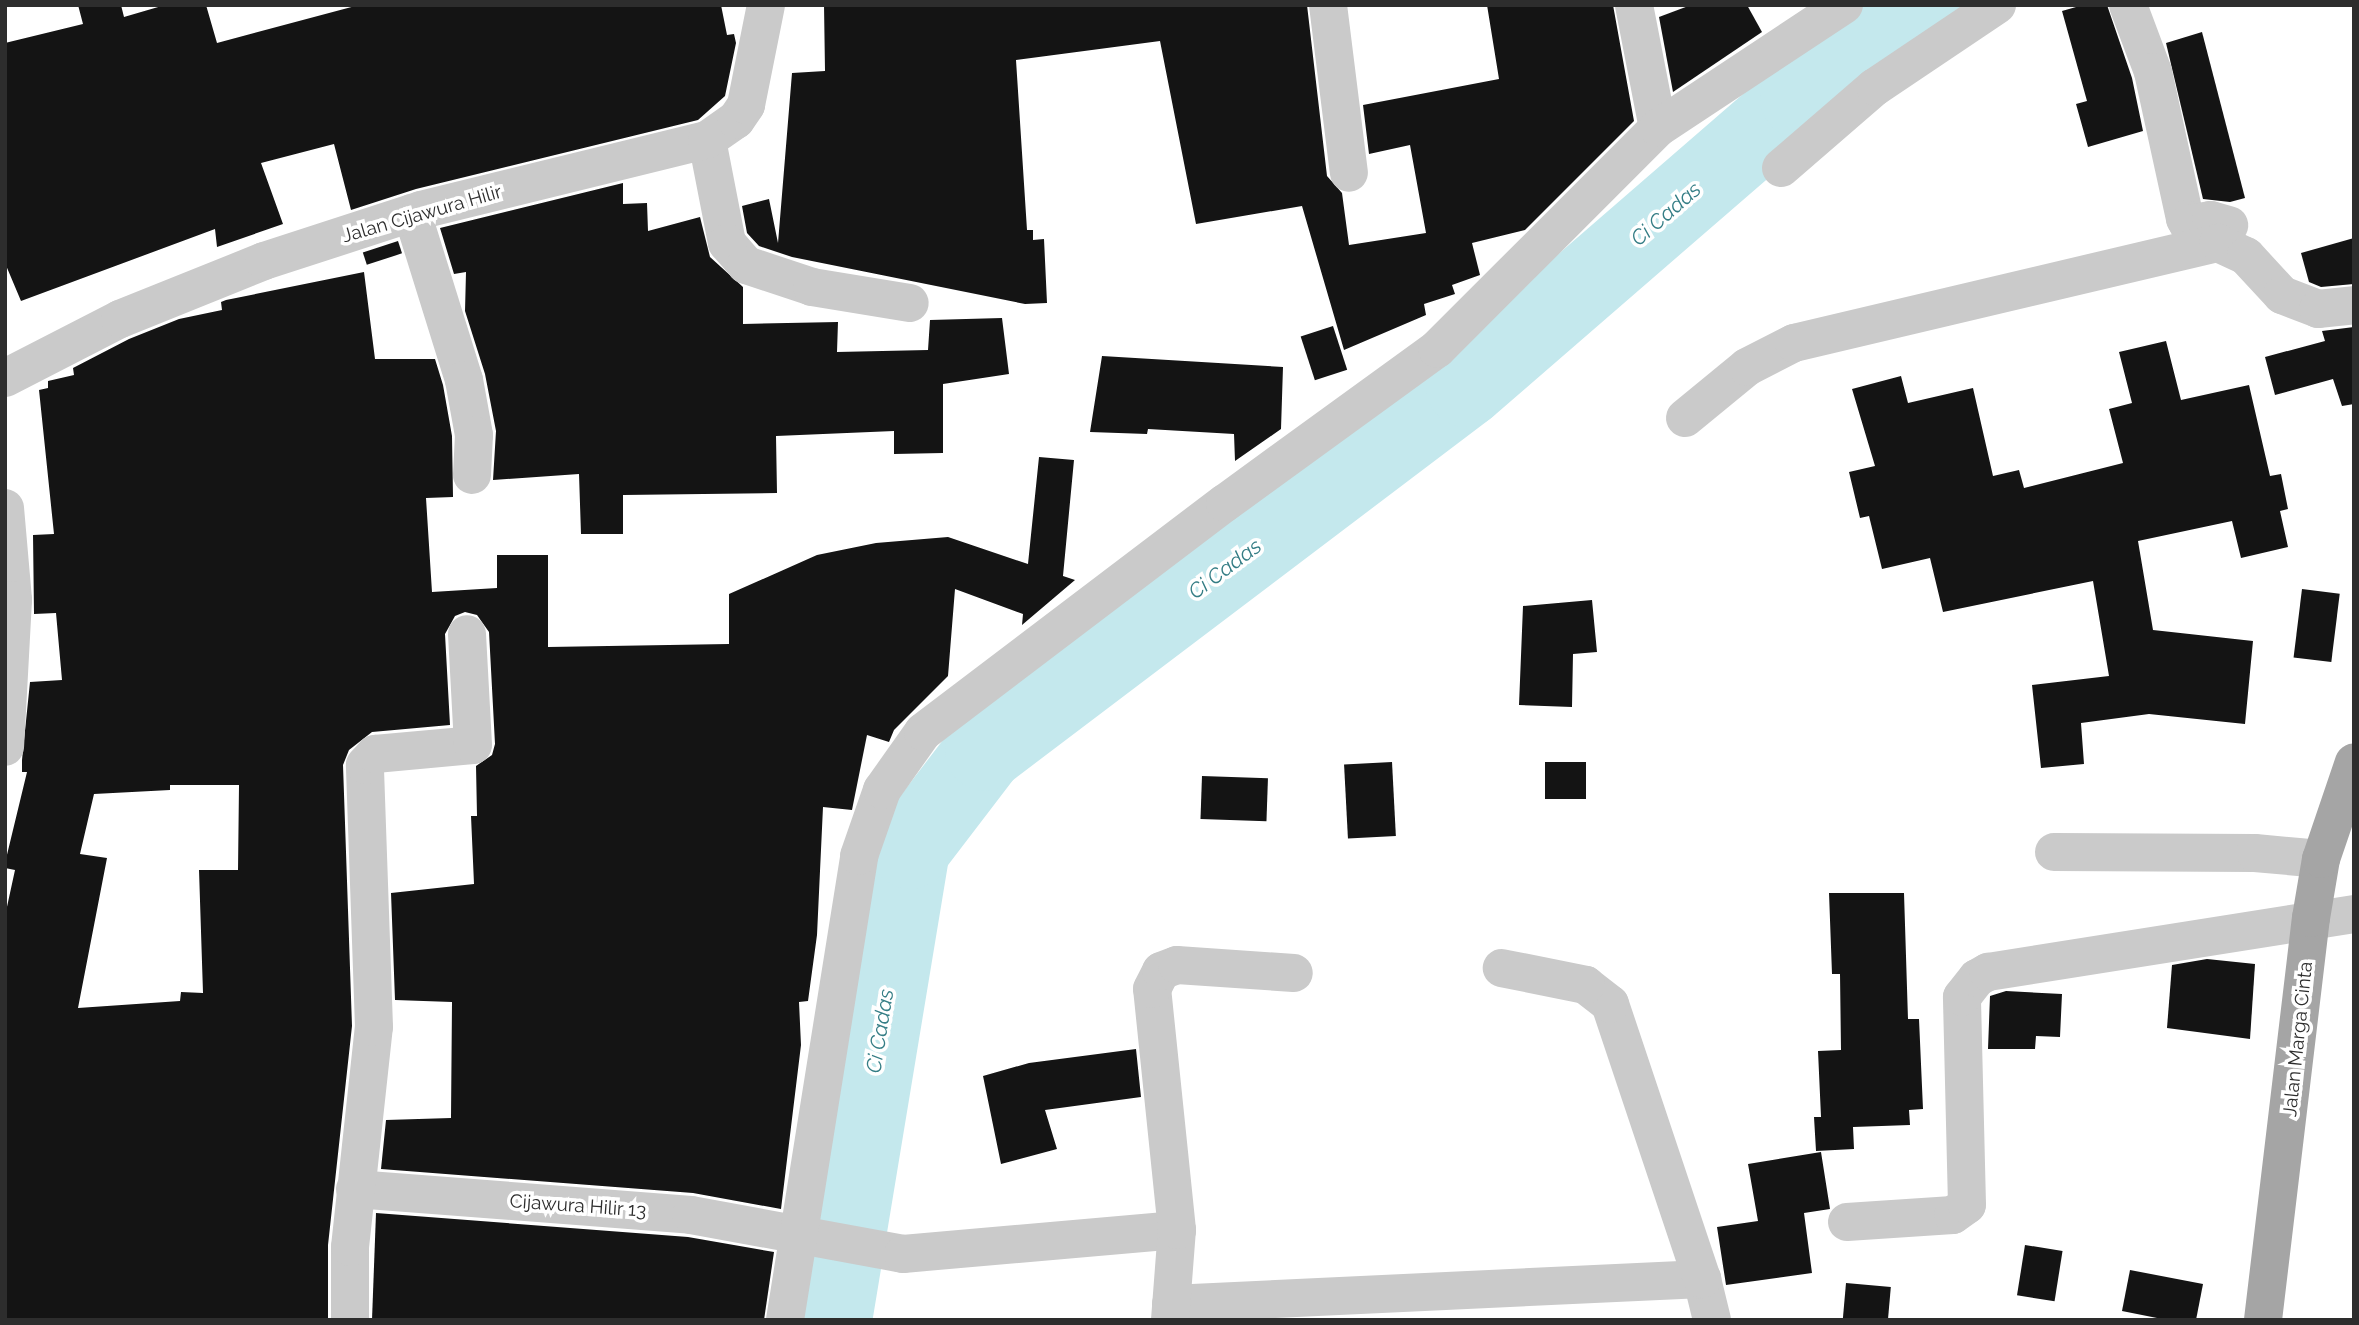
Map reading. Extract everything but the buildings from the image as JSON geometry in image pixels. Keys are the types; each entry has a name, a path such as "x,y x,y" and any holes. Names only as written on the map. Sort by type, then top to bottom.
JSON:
{"main road":[{"name":"Jalan Marga Cinta","path":"2263,1320 2311,918 2321,859 2354,762"}],"street":[{"name":"Jalan Cijawura Hilir","path":"5,378 120,318 264,261 412,213 707,140 736,120 746,105 765,5"},
{"path":"1328,5 1349,173"},
{"path":"1634,5 1658,128"},
{"path":"785,1320 810,1235 859,856 882,790 923,732 1437,349 1658,128 1844,5"},
{"path":"1781,168 1875,87 1997,5"},
{"path":"2128,5 2153,72 2185,219 2188,224 2211,220 2229,225"},
{"path":"707,140 727,243 746,265 812,287 910,303"},
{"path":"412,213 464,380 474,435 472,475"},
{"path":"1685,418 1747,367 1794,343 2218,243 2246,256 2282,295 2318,309 2354,304"},
{"path":"5,747 11,685 7,530"},
{"path":"350,1320 355,1189 374,1027 365,765 375,754 473,745 467,634"},
{"path":"2054,852 2255,852 2321,859"},
{"path":"1847,1222 1953,1215 1968,1205 1962,997 1978,978 1988,972 2311,918 2354,914"},
{"path":"1294,973 1177,965 1161,971 1152,989 1177,1230 1171,1312 1702,1279"},
{"path":"1502,968 1586,985 1610,1004 1702,1279 1713,1320"},
{"name":"Cijawura Hilir 13","path":"355,1189 691,1215 903,1254 1177,1230"}],"waterway":[{"name":"Ci Cadas","path":"832,1320 910,849 985,751 1466,387 1800,98 1928,5"}]}
